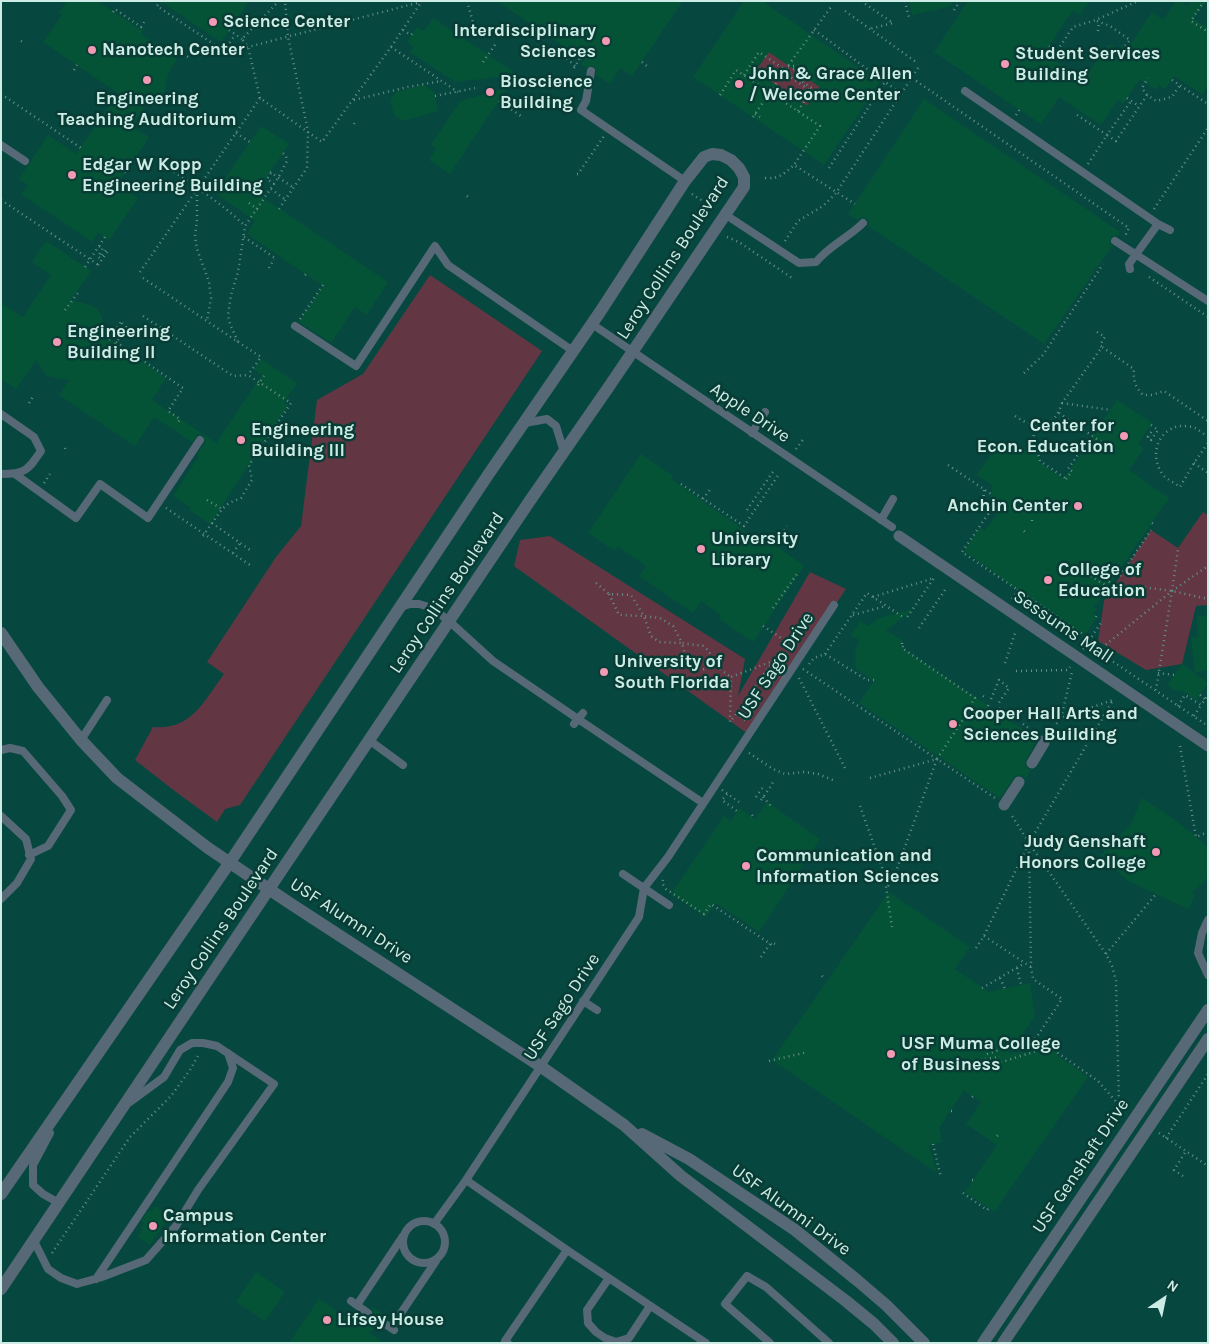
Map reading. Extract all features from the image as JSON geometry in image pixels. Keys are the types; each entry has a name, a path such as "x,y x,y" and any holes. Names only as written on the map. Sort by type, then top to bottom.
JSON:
{"street":[{"name":"Leroy Collins Boulevard","path":"1,1194 230,862 483,483 687,186 704,157 712,154 721,155 731,160 740,168 744,177 744,187 722,213 632,351 1,1289"},
{"name":"Sessums Mall","path":"896,532 1208,746"},
{"name":"USF Alumni Drive","path":"1,633 38,687 81,740 117,778 184,830 269,889 540,1066 624,1125 682,1176 846,1301 874,1324 893,1343"},
{"path":"1032,763 1044,743 1044,736"},
{"path":"1004,805 1019,782"},
{"name":"USF Genshaft Drive","path":"983,1343 1208,1010"},
{"name":"USF Genshaft Drive","path":"1002,1343 1208,1039"},
{"name":"USF Alumni Drive","path":"624,1125 689,1158 795,1230 865,1287 924,1343"}],"lane":[{"path":"591,71 586,101 581,110 687,186"},
{"path":"966,91 1158,224 1170,230"},
{"path":"1,145 25,161"},
{"path":"722,213 798,263 816,262 827,250 846,238 864,223"},
{"path":"1130,269 1129,264 1158,224"},
{"path":"1115,241 1208,301"},
{"path":"296,325 356,366 435,246 448,265 573,351"},
{"name":"Apple Drive","path":"592,324 896,532"},
{"path":"752,432 765,412"},
{"path":"1,414 34,437 41,451 38,460 29,468 15,474 1,474"},
{"path":"525,423 547,419 556,426 564,452"},
{"path":"15,474 76,518 100,484 148,518 200,440"},
{"path":"881,520 893,499"},
{"path":"400,608 410,604 419,604 432,608 493,661 703,803"},
{"name":"USF Sago Drive","path":"434,1224 466,1180 639,917 644,888 658,871 834,605"},
{"path":"81,740 106,700"},
{"path":"369,740 403,764"},
{"path":"1,750 10,748 23,751 62,796 71,810 48,846 30,855"},
{"path":"1,816 26,839 30,855 29,863 17,883 1,899"},
{"path":"623,874 668,905"},
{"path":"1208,920 1202,933 1198,953 1208,975"},
{"path":"583,1000 597,1010"},
{"path":"34,1241 48,1269 61,1278 77,1284 96,1279 146,1260 176,1226 198,1190 274,1084 217,1046 203,1043 192,1044 180,1050 164,1077 122,1107"},
{"path":"96,1279 228,1082 233,1068 228,1053"},
{"path":"59,1203 43,1194 33,1185 33,1165 73,1089"},
{"path":"466,1180 706,1343"},
{"path":"368,1312 354,1303 404,1235 412,1225 427,1221 439,1227 445,1240 443,1253 431,1263 423,1264 410,1259 404,1249 404,1235"},
{"path":"508,1343 505,1341 567,1250"},
{"path":"379,1320 393,1329 437,1259"},
{"path":"770,1343 725,1304 747,1276 766,1287 829,1343"},
{"path":"609,1278 587,1310 588,1323 600,1335 616,1342 629,1338 650,1306"}],"path":[{"path":"242,39 278,1"},
{"path":"280,209 307,168 308,131 288,37 285,1"},
{"path":"160,2 157,6 224,51 288,37 422,1"},
{"path":"229,30 242,39 248,47 260,98 322,142 422,1"},
{"path":"467,1 474,26"},
{"path":"861,1 893,23 870,29"},
{"path":"905,1 909,18"},
{"path":"954,10 960,1"},
{"path":"1049,46 1057,51 1073,27 1098,21 1138,1"},
{"path":"1204,1 1191,20 1208,32"},
{"path":"760,117 754,116 831,7"},
{"path":"113,12 114,9 141,27 146,19"},
{"path":"845,11 916,62"},
{"path":"1098,21 1098,32"},
{"path":"1098,21 1110,26 1130,40 1125,46"},
{"path":"403,30 411,35 413,33"},
{"path":"814,30 901,93"},
{"path":"224,51 236,35"},
{"path":"483,62 497,42"},
{"path":"164,50 168,44 188,57 193,50"},
{"path":"391,47 458,92"},
{"path":"580,59 559,47 557,50 574,67 580,59 582,55"},
{"path":"744,75 759,52 784,71 813,88 798,111"},
{"path":"642,62 648,66"},
{"path":"74,70 77,65"},
{"path":"785,241 798,221 822,206 836,193 920,65"},
{"path":"788,66 800,66"},
{"path":"720,94 736,70 820,126 794,166 774,179 765,178"},
{"path":"912,78 1129,228 1125,236"},
{"path":"1148,78 1142,88 1146,95 1156,102 1172,97 1180,85"},
{"path":"1172,80 1208,104"},
{"path":"353,100 440,81"},
{"path":"829,168 885,82"},
{"path":"434,96 475,88"},
{"path":"1,94 81,148"},
{"path":"1116,141 1146,95"},
{"path":"140,272 260,98"},
{"path":"1127,98 1139,106"},
{"path":"499,101 521,116"},
{"path":"1083,172 1131,101"},
{"path":"1077,114 1121,144"},
{"path":"354,124 356,120"},
{"path":"1154,209 1208,128"},
{"path":"236,133 250,142"},
{"path":"577,174 605,135"},
{"path":"238,342 228,315 231,295 238,272 245,226 278,178 287,161 283,153"},
{"path":"794,166 855,204"},
{"path":"170,169 245,226"},
{"path":"274,184 267,179 271,173 294,188"},
{"path":"687,186 722,213"},
{"path":"197,188 195,236 197,249 209,282 211,298 207,321"},
{"path":"270,189 286,200"},
{"path":"1,200 99,265 108,251 106,250 100,258 98,257 104,248 99,246"},
{"path":"249,203 262,212"},
{"path":"85,267 105,237"},
{"path":"244,237 275,258 269,268"},
{"path":"726,237 739,242 792,278"},
{"path":"1024,373 1043,355 1103,264"},
{"path":"1143,273 1208,317"},
{"path":"143,278 261,357 248,375"},
{"path":"296,325 322,286"},
{"path":"65,310 78,293"},
{"path":"143,316 233,376 248,375 290,403 249,465 252,480 245,492 241,498 229,503 222,509 204,535"},
{"path":"109,340 122,323 126,327 116,343 183,388 168,411 180,419 177,424"},
{"path":"1015,416 1027,424 1042,426 1051,422 1059,413 1062,404 1088,364 1102,347 1100,345 1105,337 1097,332"},
{"path":"1102,347 1134,369 1133,376 1136,389 1143,395 1152,395 1164,391 1208,421"},
{"path":"259,383 264,376"},
{"path":"29,403 34,395"},
{"path":"1062,404 1111,410"},
{"path":"1059,413 1104,444 1110,445"},
{"path":"1035,425 1032,450 1038,453 1040,461 1067,479 1072,471 1068,469 1091,435"},
{"path":"1151,425 1158,430 1151,440 1148,437 1153,430"},
{"path":"1208,437 1194,427 1182,426 1167,431 1157,446 1158,466 1164,476 1180,487 1208,443"},
{"path":"796,449 804,438"},
{"path":"1104,444 1106,450"},
{"path":"1194,464 1208,473"},
{"path":"948,465 991,494"},
{"path":"747,510 774,470"},
{"path":"43,485 50,474"},
{"path":"681,484 737,524 744,526 779,474"},
{"path":"703,499 712,487"},
{"path":"984,490 984,505 988,514"},
{"path":"207,500 222,509"},
{"path":"164,507 250,565"},
{"path":"993,509 962,552 1084,635 1087,644 1208,726"},
{"path":"212,523 250,550"},
{"path":"782,535 787,526"},
{"path":"1120,576 1151,530"},
{"path":"233,553 240,543"},
{"path":"1156,690 1178,549"},
{"path":"1084,565 1111,583"},
{"path":"1098,651 1172,591 1208,566"},
{"path":"1077,570 1108,587"},
{"path":"773,608 797,574"},
{"path":"873,597 934,578 905,618 886,606 867,593 825,654 814,658 803,669 1004,805 1106,954 1116,981 1119,1105 1098,1081 1058,1054 1055,1045 1002,1062 981,1066"},
{"path":"596,583 609,594 619,615 660,618 673,626 682,643 687,661 701,670 716,666"},
{"path":"919,628 946,586"},
{"path":"1135,586 1172,591 1208,599"},
{"path":"1014,596 1018,590"},
{"path":"609,594 632,595 644,616 650,636 660,642 703,646 709,651 716,666 731,677"},
{"path":"852,615 886,606"},
{"path":"1087,644 1101,623"},
{"path":"763,626 789,644"},
{"path":"1005,663 1015,633"},
{"path":"902,645 902,648 975,698 967,713"},
{"path":"823,648 825,654 867,680 873,679 869,676"},
{"path":"773,661 730,722 731,686 731,677 773,661"},
{"path":"1016,671 1068,670"},
{"path":"1062,718 1072,672"},
{"path":"1158,673 1174,675"},
{"path":"798,677 846,770"},
{"path":"991,699 999,680 1010,688 999,706 1016,720"},
{"path":"1178,706 1185,695 1201,705"},
{"path":"1194,716 1207,697 1200,695"},
{"path":"886,888 895,874 937,759 962,717 977,698"},
{"path":"976,948 984,936 1029,843 1113,700 1062,718 1044,736 1023,724"},
{"path":"1180,746 1196,837 1208,832"},
{"path":"745,757 748,752 773,769 785,774 804,772 818,774 835,781"},
{"path":"870,778 937,759"},
{"path":"771,806 762,799 773,782"},
{"path":"756,797 763,787"},
{"path":"722,790 739,802"},
{"path":"727,794 722,800 738,811"},
{"path":"860,806 884,873 892,927"},
{"path":"752,815 755,819"},
{"path":"987,1054 1036,1038 1062,1000 1032,978 1029,843"},
{"path":"665,876 662,883 666,888 704,914 711,904 773,945 761,957"},
{"path":"1106,954 1156,894"},
{"path":"732,918 738,918"},
{"path":"984,936 1031,967"},
{"path":"982,988 1025,963"},
{"path":"1017,968 1022,985"},
{"path":"822,976 825,979"},
{"path":"1000,978 1004,989"},
{"path":"769,1061 808,1052"},
{"path":"52,1253 130,1137 171,1096 200,1053"},
{"path":"986,1059 1000,1057"},
{"path":"1166,1138 1208,1074"},
{"path":"1158,1132 1208,1166"},
{"path":"933,1144 941,1178"},
{"path":"1183,1176 1174,1170 1186,1151"},
{"path":"963,1193 987,1210 989,1208"}],"shaded area":[{"name":"University of South Florida","path":"1,1 1208,1 1208,1343 1,1343"},
{"path":"769,52 820,87 807,106 755,71"},
{"path":"430,275 542,351 240,805 225,809 217,822 135,760 153,727 166,727 177,724 187,719 203,704 224,674 207,662 276,557 301,526 317,400 363,374"},
{"path":"1203,512 1208,515 1208,605 1196,606 1182,664 1146,670 1098,641 1104,601 1151,530 1178,548"},
{"path":"550,536 745,659 738,696 810,572 846,589 748,734 514,566 520,540"}],"building":[{"path":"67,1 97,1 143,31 141,34 177,59 168,74 163,100 149,100 132,126 149,137 121,179 131,185 127,191 138,198 109,240 98,233 92,242 21,194 28,185 18,179 48,135 76,154 118,93 43,42 62,15 59,13"},
{"name":"Science Center","path":"160,1 249,1 221,42"},
{"name":"Interdisciplinary Sciences","path":"497,1 683,1 632,76 620,68 610,84 596,75 594,66 586,68 581,64 584,60"},
{"name":"John & Grace Allen / Welcome Center","path":"744,1 762,1 880,82 824,165 693,77","holes":["769,52 820,87 807,106 755,71"]},
{"path":"909,1 952,1 952,6 912,15"},
{"path":"968,1 1089,1 1080,15 1073,10 1044,53 1083,80 1109,44 1119,50 1122,45 1128,48 1152,12 1163,20 1176,1 1181,1 1187,6 1190,1 1206,1 1194,19 1208,28 1208,86 1202,94 1174,76 1165,89 1159,85 1156,90 1140,79 1123,104 1118,100 1101,125 1059,97 1041,124 934,52"},
{"path":"433,18 518,75 455,82 410,52 414,47 407,42 417,27 424,31"},
{"path":"424,85 434,92 438,111 403,121 394,115 390,100 396,92"},
{"path":"507,88 450,174 429,160 436,149 431,145 460,101"},
{"path":"924,99 1120,232 1118,236 1115,235 1111,238 1109,241 1112,246 1044,344 868,226 869,222 867,219 862,217 858,220 848,214"},
{"path":"261,126 289,144 256,193 388,282 367,315 355,307 331,343 299,322 323,286 247,234 255,221 215,193"},
{"name":"Engineering Building II","path":"46,241 91,271 71,300 91,305 97,309 103,321 101,334 166,378 152,400 216,443 262,375 254,370 261,359 297,383 284,402 288,405 210,524 189,510 191,508 173,496 199,456 197,455 206,441 203,436 197,435 192,442 154,417 135,446 59,395 69,380 47,376 36,360 16,389 1,379 1,303 23,317 51,275 32,262"},
{"path":"1117,400 1152,423 1138,444 1144,448 1129,470 1169,498 1094,607 1097,609 1093,614 1097,617 1085,635 964,551 980,527 985,531 996,515 989,501 993,486 977,475 1000,441 1007,445 1010,441 1024,451 1034,451 1038,454 1040,462 1064,479"},
{"name":"University Library","path":"641,454 673,476 671,479 768,547 771,542 804,566 753,642 719,619 721,615 701,601 693,613 639,576 646,566 618,547 615,551 588,533"},
{"name":"Cooper Hall Arts and Sciences Building","path":"913,609 886,630 903,641 900,646 1036,738 1036,742 1025,762 1026,767 1031,770 1026,778 1020,775 1015,776 1000,798 859,703 874,681 856,669 855,652 859,640 851,635 860,621 868,626 880,618"},
{"path":"1197,615 1208,617 1208,669 1195,673 1191,637 1197,637"},
{"path":"1182,664 1208,683 1196,700 1181,690 1179,693 1167,685"},
{"name":"Judy Genshaft Honors College","path":"1142,798 1172,818 1208,847 1208,877 1192,893 1195,895 1188,909 1128,881 1100,856 1131,824"},
{"name":"Communication and Information Sciences","path":"767,802 820,839 759,932 716,903 706,917 671,894 724,816 731,821 739,808 755,819"},
{"name":"USF Muma College of Business","path":"889,892 970,947 955,969 989,992 1030,983 1035,1017 1008,1053 1060,1051 1057,1055 1088,1077 994,1212 965,1192 997,1145 966,1124 981,1102 964,1090 939,1128 942,1142 929,1145 937,1173 772,1060"},
{"name":"Campus Information Center","path":"155,1206 169,1216 150,1245 138,1237 142,1230 140,1228 144,1223 141,1221 149,1210 152,1211"},
{"path":"256,1272 285,1292 265,1321 236,1302"},
{"name":"Lifsey House","path":"319,1299 360,1326 365,1318 373,1316 372,1307 383,1314 375,1317 373,1320 376,1325 370,1333 384,1343 289,1343"}],"place":[{"name":"Science Center","path":"213,22"},
{"name":"Interdisciplinary Sciences","path":"606,41"},
{"name":"Nanotech Center","path":"92,50"},
{"name":"Student Services Building","path":"1005,64"},
{"name":"Engineering Teaching Auditorium","path":"147,80"},
{"name":"John & Grace Allen / Welcome Center","path":"739,84"},
{"name":"Bioscience Building","path":"490,92"},
{"name":"Edgar W Kopp Engineering Building","path":"72,175"},
{"name":"Engineering Building II","path":"57,342"},
{"name":"Center for Econ. Education","path":"1124,436"},
{"name":"Engineering Building III","path":"241,440"},
{"name":"Anchin Center","path":"1078,506"},
{"name":"University Library","path":"701,549"},
{"name":"College of Education","path":"1048,580"},
{"name":"University of South Florida","path":"604,672"},
{"name":"Cooper Hall Arts and Sciences Building","path":"953,724"},
{"name":"Judy Genshaft Honors College","path":"1156,852"},
{"name":"Communication and Information Sciences","path":"746,866"},
{"name":"USF Muma College of Business","path":"891,1054"},
{"name":"Campus Information Center","path":"153,1226"},
{"name":"Lifsey House","path":"327,1320"}]}
